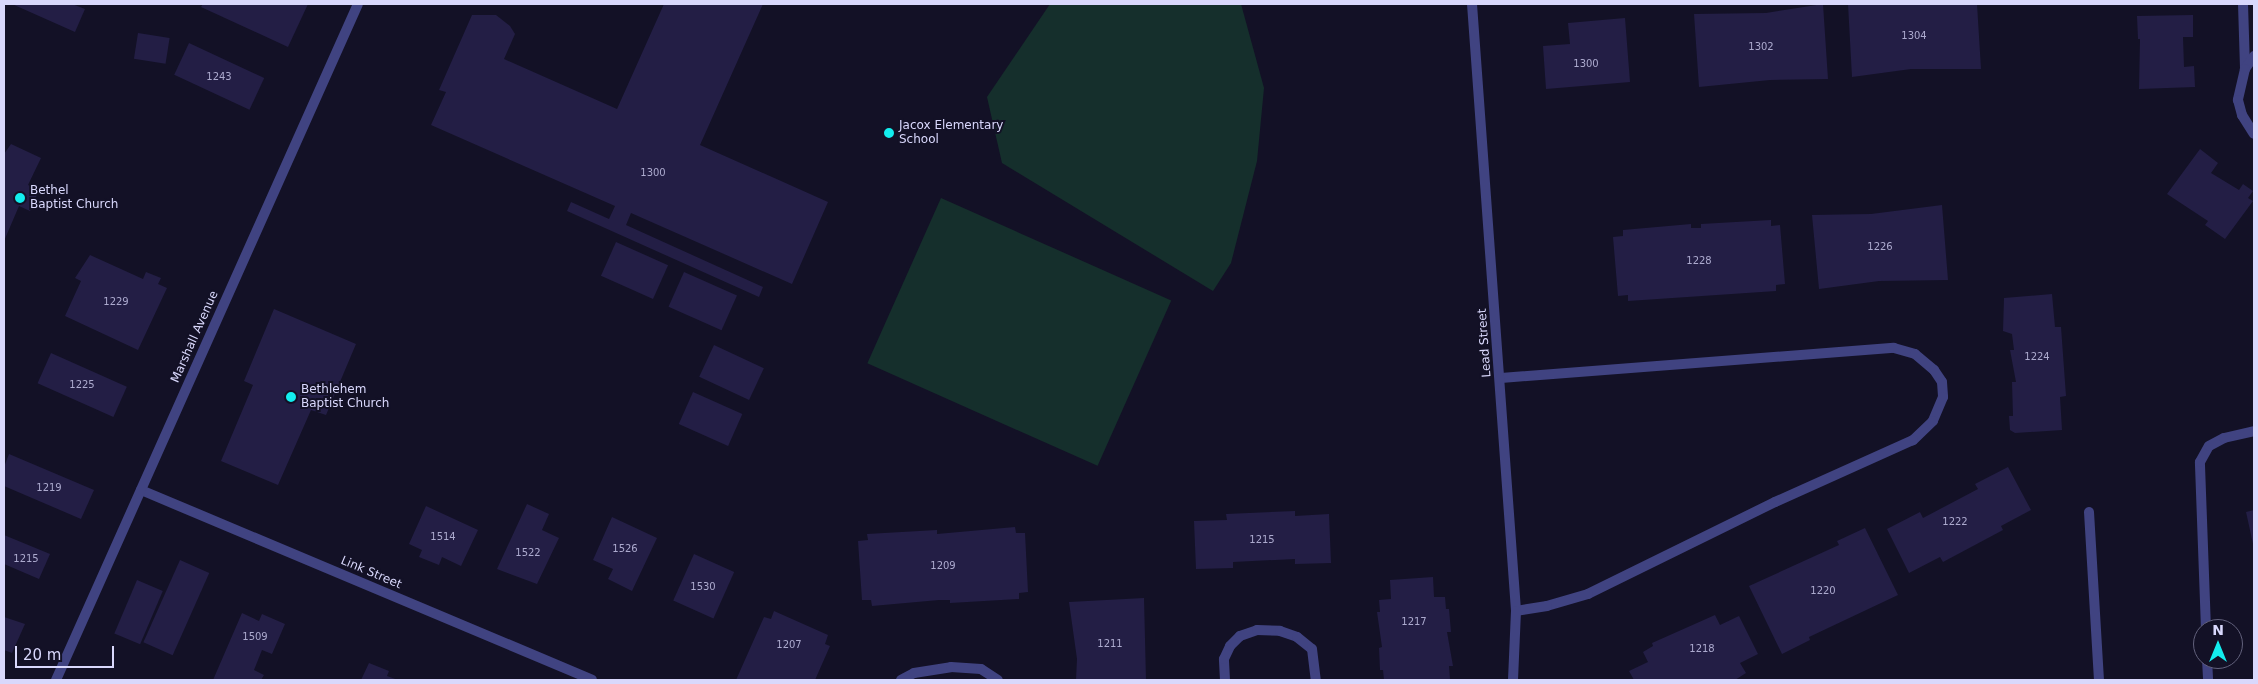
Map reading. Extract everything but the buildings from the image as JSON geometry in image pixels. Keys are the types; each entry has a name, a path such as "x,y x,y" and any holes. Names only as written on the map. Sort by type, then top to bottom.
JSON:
{"street":[{"name":"Marshall Avenue","path":"56,680 358,4"},
{"name":"Lead Street","path":"1472,4 1501,378 1516,611 1513,680"},
{"path":"2243,4 2245,69 2238,100 2242,115 2254,134"},
{"path":"2245,69 2254,56"},
{"path":"1501,378 1894,348 1914,354 1934,370 1942,382 1943,397 1933,421 1913,440 1775,502 1588,594 1547,606 1516,611"},
{"path":"2206,619 2200,462 2209,446 2224,438 2254,431"},
{"name":"Link Street","path":"141,490 592,680"},
{"path":"2089,512 2099,680"},
{"path":"1225,680 1224,659 1230,646 1240,636 1257,630 1280,631 1297,637 1312,649 1316,680"},
{"path":"901,680 914,673 951,667 982,668 998,680"}],"green space":[{"path":"1050,4 1241,4 1264,88 1257,161 1231,263 1213,291 1002,163 987,97"},
{"path":"941,198 1171,300 1098,466 867,363"}],"place":[{"name":"Jacox Elementary School","path":"889,133"},
{"name":"Bethel Baptist Church","path":"20,198"},
{"name":"Bethlehem Baptist Church","path":"291,397"}]}
